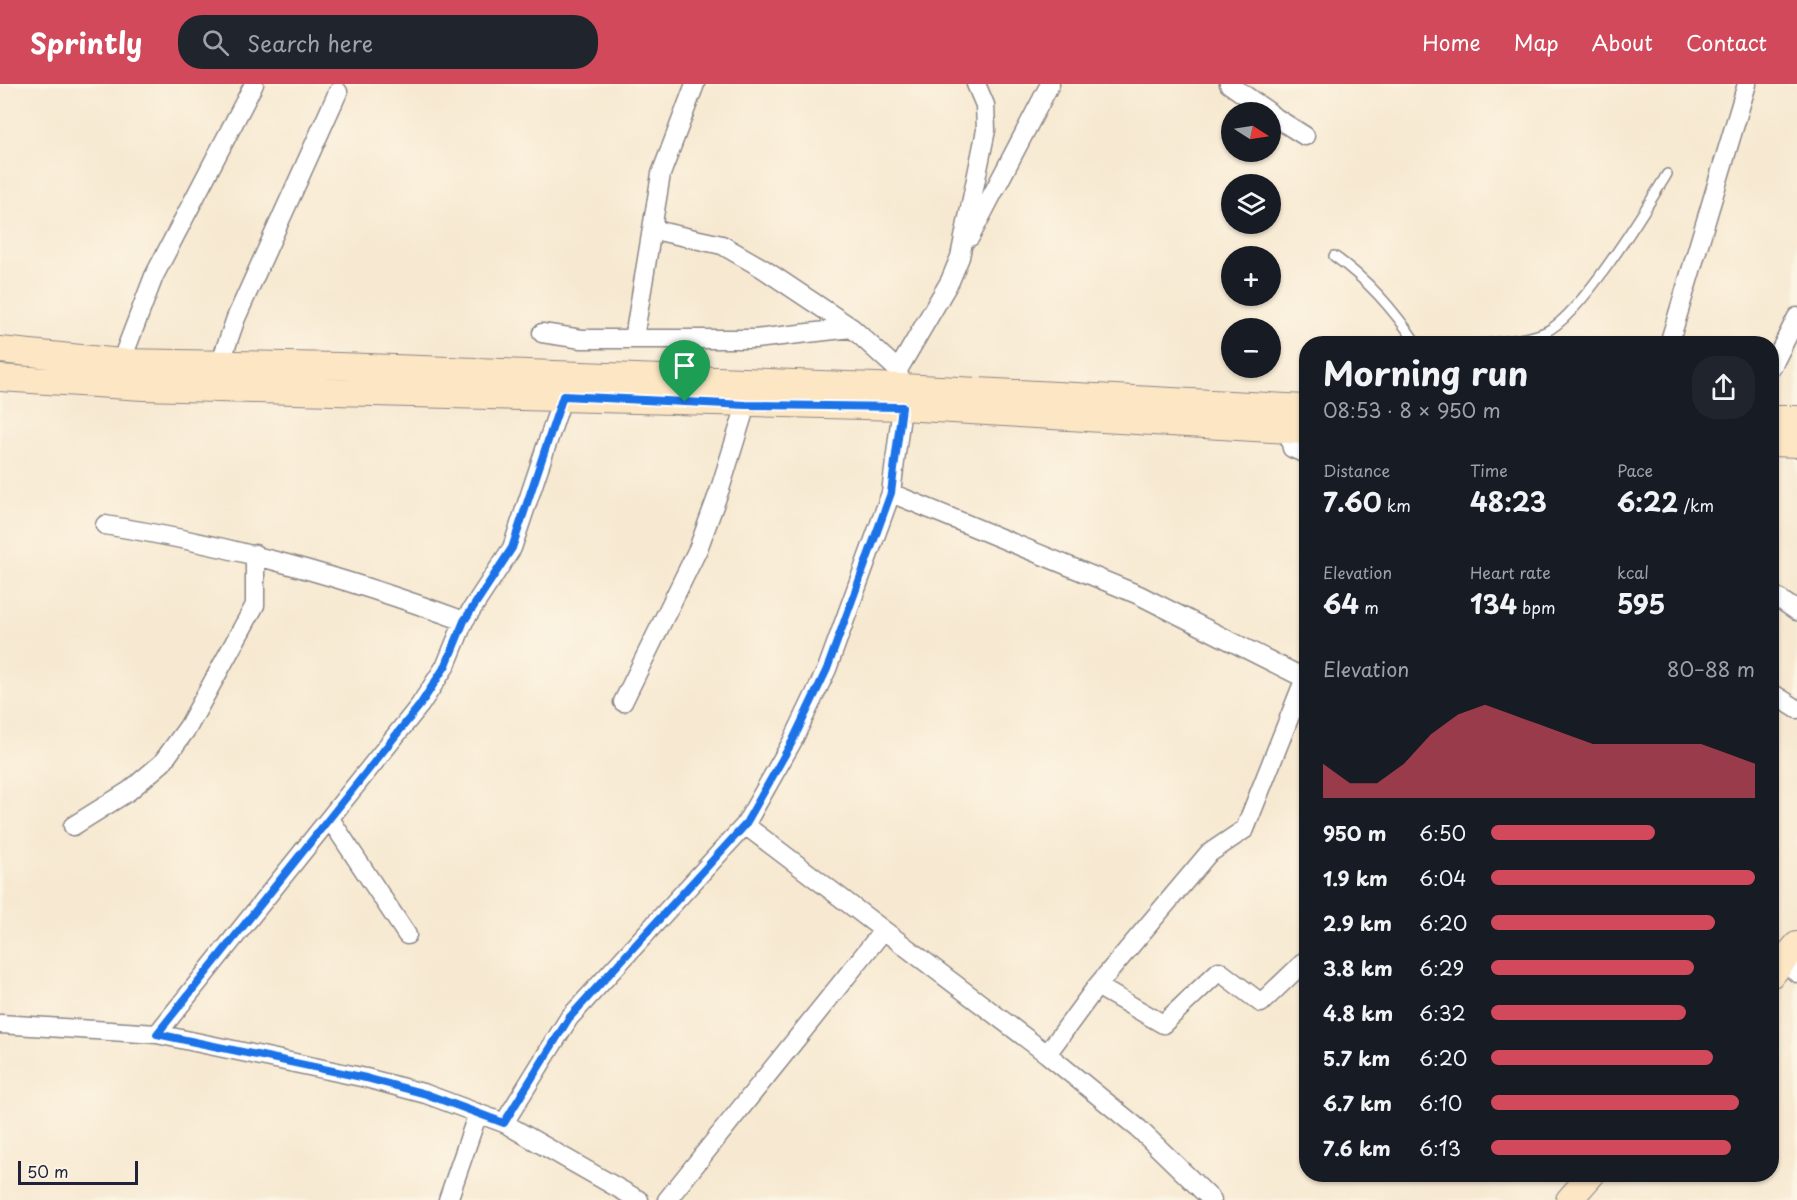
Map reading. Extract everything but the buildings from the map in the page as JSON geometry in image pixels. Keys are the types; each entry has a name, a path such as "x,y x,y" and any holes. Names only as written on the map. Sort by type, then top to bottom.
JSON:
{"main road":[{"path":"0,350 121,362 900,388 1299,408"},
{"path":"0,378 143,387 563,396 746,405 900,388 1297,430"},
{"path":"1779,419 1797,419"},
{"path":"1779,443 1797,444"},
{"path":"1569,1200 1585,1182"}],"street":[{"path":"121,362 154,276 254,84"},
{"path":"634,338 653,227 652,217 661,174 694,84"},
{"path":"960,257 986,130 985,105 976,84"},
{"path":"504,1123 569,1018 745,825 792,742 827,669 891,493 900,388 960,257 1050,84"},
{"path":"1229,84 1254,102"},
{"path":"1671,336 1747,84"},
{"path":"220,364 236,318 338,92"},
{"path":"1281,120 1305,136"},
{"path":"653,227 722,245 762,268 852,328 900,388"},
{"path":"1779,353 1797,317"},
{"path":"542,333 582,339 755,339 852,328"},
{"path":"157,1034 420,705 446,665 464,621 512,548 563,396"},
{"path":"623,702 698,549 720,489 746,405"},
{"path":"1297,430 1292,448 1299,451"},
{"path":"891,493 1140,595 1299,675"},
{"path":"105,525 181,537 255,554 363,585 464,621"},
{"path":"73,826 129,791 162,763 188,727 255,605 255,554"},
{"path":"1779,599 1797,611"},
{"path":"1047,1054 1097,986 1208,854 1245,829 1299,696"},
{"path":"1779,697 1797,709"},
{"path":"330,819 406,935"},
{"path":"745,825 1047,1054 1139,1129 1212,1200"},
{"path":"667,1200 883,931"},
{"path":"1097,986 1163,1024 1219,971 1261,1003 1299,967"},
{"path":"0,1024 157,1034 366,1078 426,1094 504,1123 639,1200"},
{"path":"448,1200 478,1113"}],"lane":[{"path":"1525,336 1545,332 1562,321 1609,262 1667,174"},
{"path":"1334,256 1355,270 1383,298 1411,336"}],"route":[{"path":"563,396 685,402 902,407 891,493 827,669 792,742 745,825 569,1018 504,1123 426,1094 366,1078 157,1034 420,705 446,665 464,621 512,548 563,396"}]}
